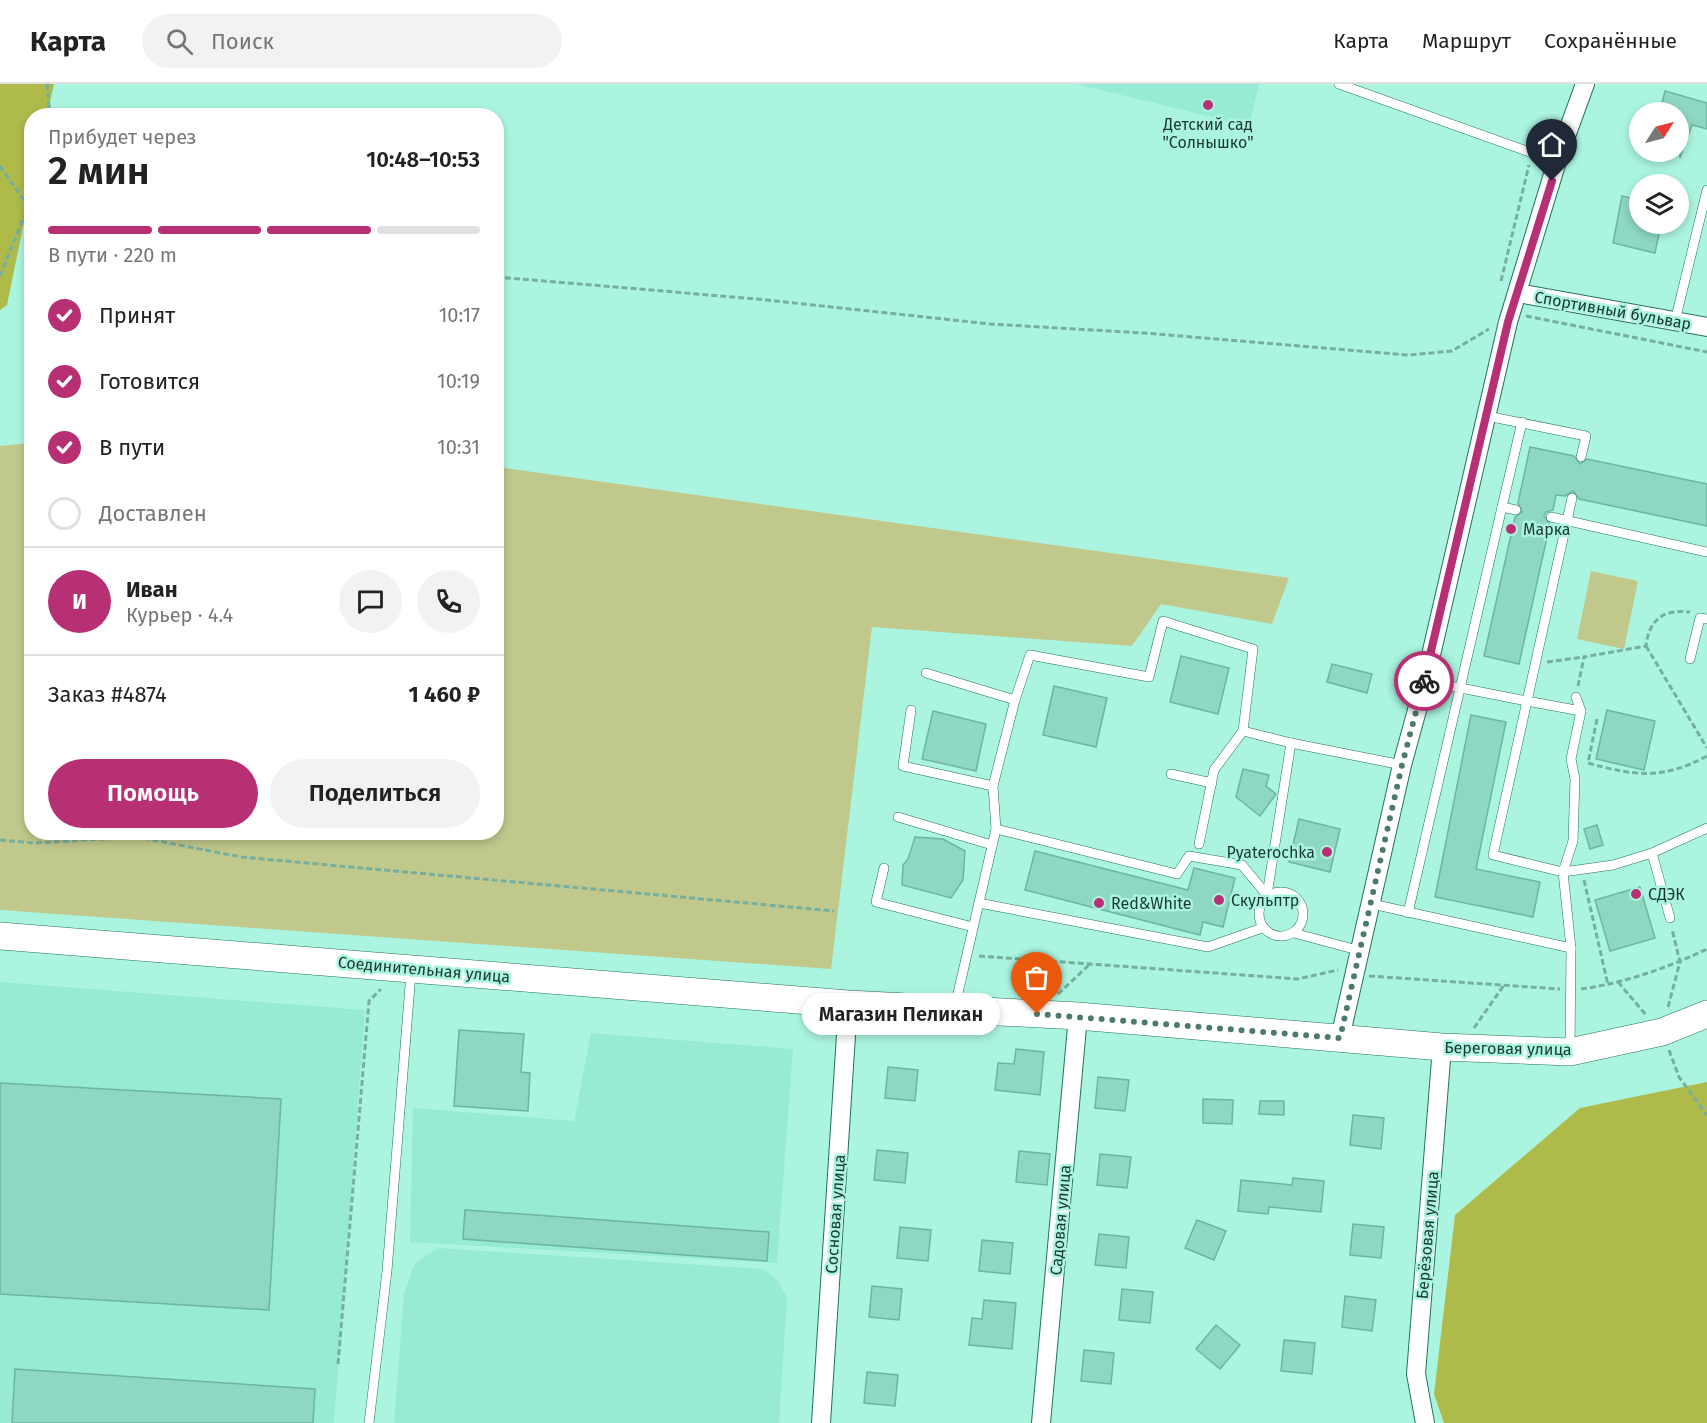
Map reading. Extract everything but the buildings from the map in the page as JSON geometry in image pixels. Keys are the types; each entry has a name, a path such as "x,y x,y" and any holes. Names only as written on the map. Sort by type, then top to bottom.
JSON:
{"street":[{"path":"1340,1038 1347,972 1361,951 1402,765 1425,681 1510,318 1558,158 1585,84"},
{"name":"Спортивный бульвар","path":"1518,293 1707,327"},
{"name":"Соединительная улица","path":"0,936 411,967 848,1004 1078,1016"},
{"name":"Сосновая улица","path":"822,1423 848,1004"},
{"name":"Береговая улица","path":"1078,1016 1451,1047 1570,1052 1662,1032 1707,1014"},
{"name":"Садовая улица","path":"1041,1423 1078,1016"},
{"name":"Берёзовая улица","path":"1425,1423 1416,1374 1451,1047"}],"lane":[{"path":"1339,84 1538,155 1558,158"},
{"path":"1676,321 1707,190"},
{"path":"1487,416 1586,436 1581,458"},
{"path":"1408,913 1522,422"},
{"path":"1572,498 1493,855 1563,872 1581,870 1613,865 1652,853 1707,828"},
{"path":"1502,507 1516,510"},
{"path":"1551,517 1707,552"},
{"path":"1690,659 1700,618 1703,617"},
{"path":"954,1010 996,829 993,786 1015,700 1030,655 1149,677 1163,621 1253,649 1243,731 1214,770 1199,844"},
{"path":"926,673 1015,700"},
{"path":"1425,681 1581,711"},
{"path":"1570,1052 1570,948 1563,872 1574,841 1575,779 1571,759 1581,711 1576,697"},
{"path":"911,710 903,766 993,786"},
{"path":"1243,731 1402,765"},
{"path":"1291,743 1267,895 1257,911 1262,928 1277,937 1294,933 1361,951"},
{"path":"1171,774 1212,783"},
{"path":"898,817 992,845"},
{"path":"996,829 1177,874 1189,856 1242,865 1267,895"},
{"path":"1652,853 1670,918"},
{"path":"884,868 876,902 973,927"},
{"path":"1267,895 1284,891 1299,900 1304,918 1294,933"},
{"path":"979,903 1208,947 1262,928"},
{"path":"1372,904 1570,948"},
{"path":"369,1423 387,1271 411,967"}],"path":[{"path":"47,84 49,108"},
{"path":"0,166 24,201"},
{"path":"0,276 24,217"},
{"path":"504,278 780,301 990,324 1143,333 1409,355 1452,351 1510,318 1707,352"},
{"path":"1703,617 1679,610 1661,616 1648,630 1646,646 1707,748"},
{"path":"1535,663 1646,646"},
{"path":"1576,697 1584,657"},
{"path":"1596,719 1588,763 1626,774 1661,774 1684,768 1707,756"},
{"path":"0,840 34,843 86,840"},
{"path":"153,840 241,857 834,911"},
{"path":"1581,870 1608,985"},
{"path":"1662,1032 1680,962 1670,918"},
{"path":"967,955 1298,979 1347,972 1571,990 1618,982 1680,962 1707,948"},
{"path":"1618,982 1662,1032 1679,1077 1707,1115"},
{"path":"338,1364 369,1001 386,983"},
{"path":"1451,1047 1504,985"}],"shaded area":[{"name":"Детский сад \"Солнышко\"","path":"1076,84 1259,84 1249,126"},
{"path":"24,444 24,840 504,840 504,468 1289,578 1272,624 1161,604 1132,646 872,627 831,969 0,910 0,446"},
{"path":"1591,571 1638,581 1624,649 1577,639"},
{"path":"0,982 365,1010 334,1423 0,1423"},
{"path":"591,1033 793,1049 777,1263 410,1242 413,1108 574,1121"},
{"path":"438,1248 763,1269 777,1279 787,1298 779,1423 394,1423 404,1294 415,1263"}],"green space":[{"path":"0,84 54,84 49,108 24,108 24,222 7,305 0,310"},
{"path":"1707,1082 1707,1423 1444,1423 1434,1394 1455,1215 1580,1108"}],"way so far":[{"path":"1037,1014 1340,1038 1402,765 1424,681"}],"place":[{"name":"Детский сад \"Солнышко\"","path":"1208,105"},
{"name":"Марка","path":"1511,529"},
{"name":"Pyaterochka","path":"1327,852"},
{"name":"СДЭК","path":"1636,894"},
{"name":"Скульптр","path":"1219,900"},
{"name":"Red&White","path":"1099,903"},
{"name":"Магазин Пеликан","path":"1037,1014"}],"route":[{"path":"1424,681 1508,322 1552,181"}]}
